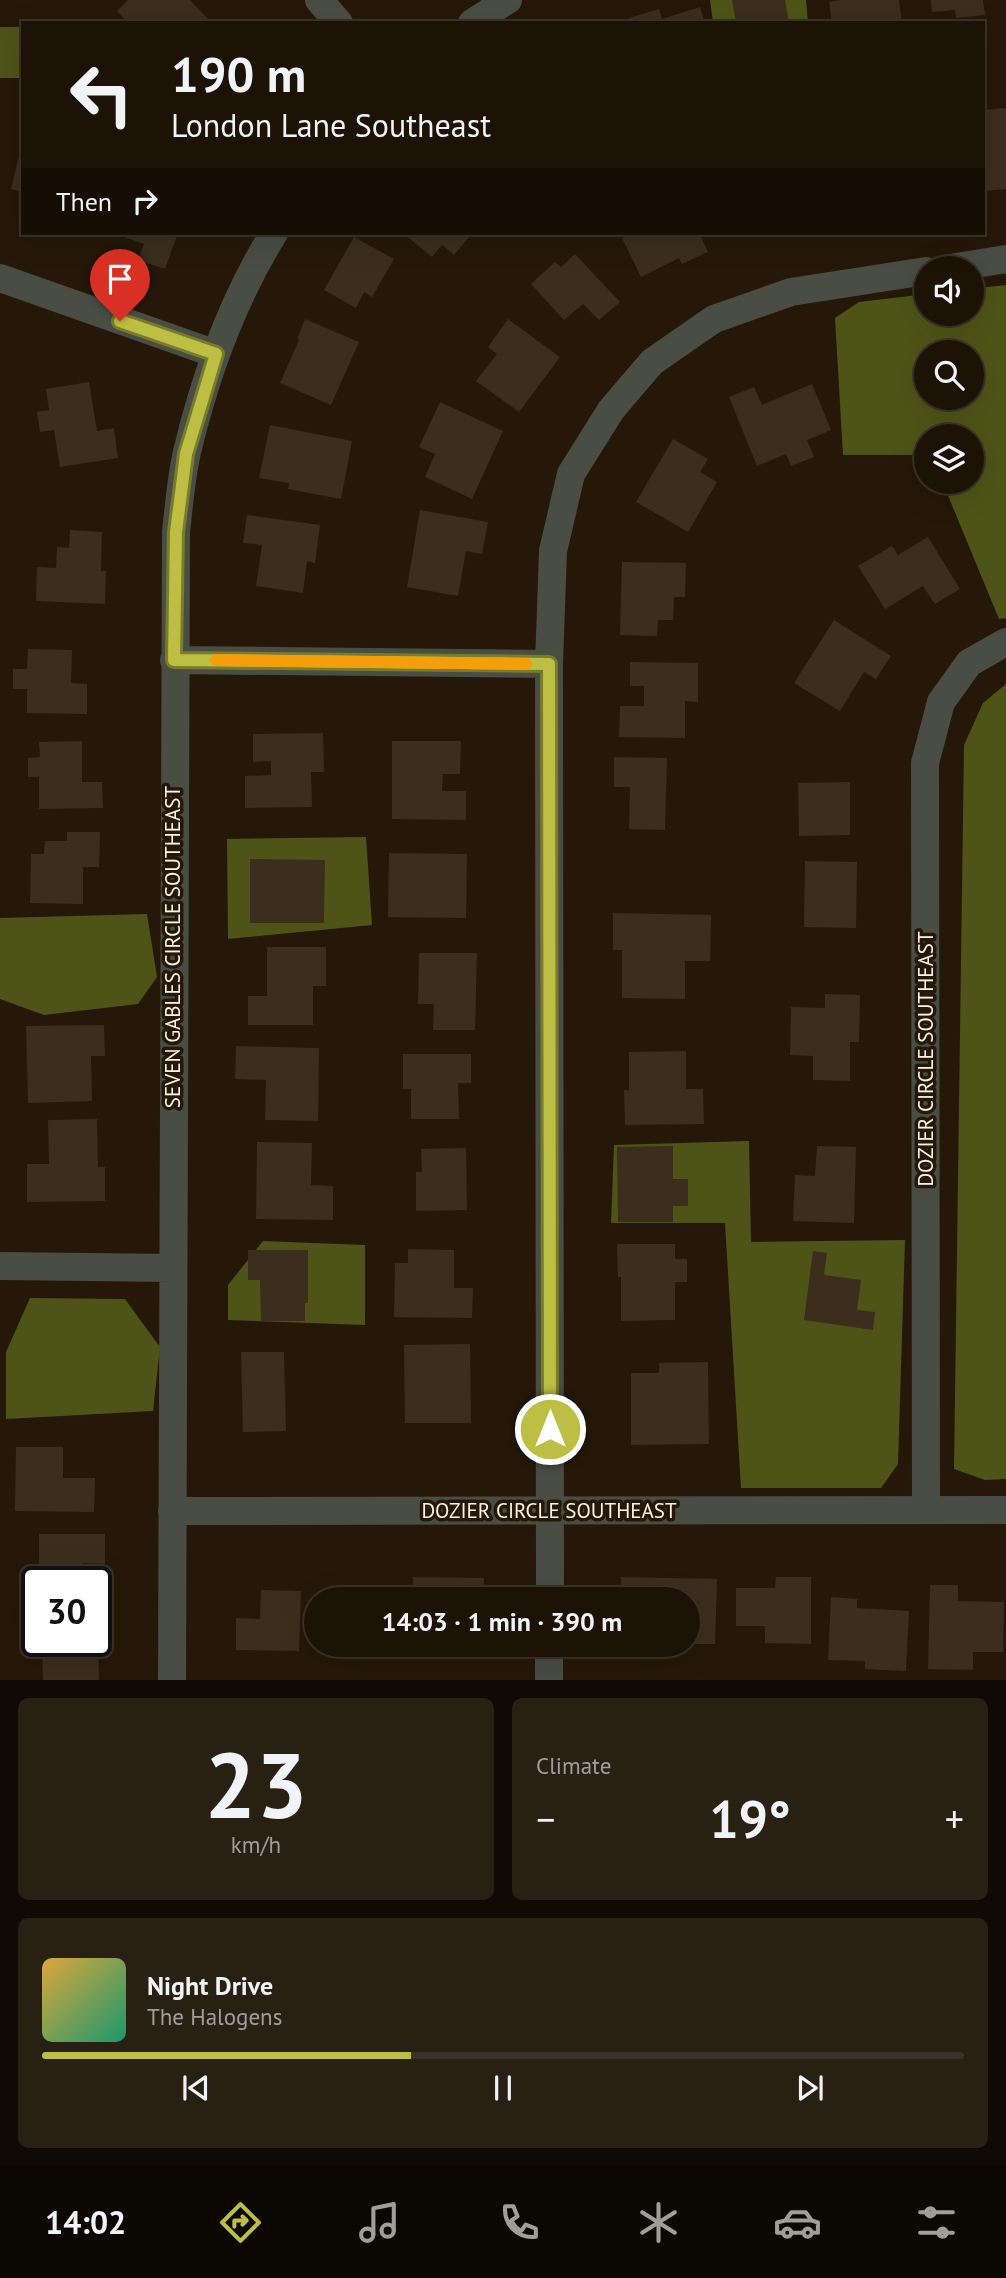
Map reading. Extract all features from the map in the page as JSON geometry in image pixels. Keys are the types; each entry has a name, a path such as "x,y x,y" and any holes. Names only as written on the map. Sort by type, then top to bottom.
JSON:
{"street":[{"path":"319,0 336,21"},
{"path":"475,21 508,0"},
{"name":"SEVEN GABLES CIRCLE SOUTHEAST","path":"172,1679 176,532 186,454 216,354 252,268 273,235"},
{"path":"984,263 1006,259"},
{"path":"550,1587 549,664 553,551 571,474 611,410 652,362 714,319 791,292 914,273"},
{"path":"0,278 216,354"},
{"name":"DOZIER CIRCLE SOUTHEAST","path":"926,1509 925,763 941,702 969,663 1006,642"},
{"path":"174,660 549,664"},
{"path":"0,1266 173,1268"},
{"name":"DOZIER CIRCLE SOUTHEAST","path":"172,1511 1006,1510"},
{"path":"549,1679 550,1657"}],"green space":[{"path":"710,0 806,0 808,21 713,21"},
{"path":"0,27 21,27 21,78 0,78"},
{"path":"1006,285 1006,618 999,619 947,494 984,494 984,424 914,424 914,455 843,455 835,318 859,302 914,295 914,326 984,326 984,288"},
{"path":"1006,684 1006,1479 985,1480 954,1469 964,745 983,703"},
{"path":"366,837 372,925 228,939 227,839"},
{"path":"147,914 157,977 138,1004 44,1015 0,999 0,918"},
{"path":"749,1141 751,1242 905,1240 898,1464 881,1488 741,1488 725,1223 611,1223 614,1145"},
{"path":"263,1241 365,1245 365,1325 228,1320 228,1285"},
{"path":"30,1298 125,1299 160,1347 153,1411 6,1419 6,1352"}],"building":[{"path":"128,0 190,0 210,21 126,21 117,11"},
{"path":"732,0 785,0 789,21 736,21"},
{"path":"899,0 902,21 832,21 829,2"},
{"path":"931,0 983,0 985,15 956,18 955,10 932,12"},
{"path":"700,7 704,21 630,21 629,18 659,9 662,19"},
{"path":"1006,108 1006,189 985,191 985,110"},
{"path":"20,152 21,192 11,189"},
{"path":"119,235 177,235 165,269 138,260 144,244"},
{"path":"405,235 470,236 454,255 442,245 432,257"},
{"path":"629,235 700,235 708,252 682,264 679,258 641,277 622,238"},
{"path":"354,237 394,259 372,297 364,292 356,308 324,290"},
{"path":"575,254 620,302 599,320 583,304 564,320 531,284 555,262 561,267"},
{"path":"305,319 359,342 331,405 280,383"},
{"path":"508,319 560,357 519,412 476,381 497,354 488,347"},
{"path":"89,382 97,431 114,428 118,458 60,467 54,430 40,432 37,412 49,410 46,389"},
{"path":"812,384 831,430 807,440 814,457 791,466 786,454 757,466 729,397 754,387 762,405"},
{"path":"440,402 503,431 472,499 425,477 435,454 419,447"},
{"path":"270,425 352,441 341,499 288,489 289,483 259,478"},
{"path":"673,439 708,459 700,472 717,482 688,532 636,502"},
{"path":"420,510 488,522 482,554 466,551 458,596 407,587"},
{"path":"247,515 320,525 315,563 307,561 303,593 256,586 262,545 243,543"},
{"path":"70,530 102,532 101,571 106,571 105,604 36,601 37,567 56,568 57,547 69,548"},
{"path":"928,537 960,589 935,604 923,586 885,609 858,566 892,546 898,555"},
{"path":"622,562 686,563 685,597 674,597 673,620 658,620 657,636 620,635"},
{"path":"834,620 891,656 876,679 864,672 840,711 794,683"},
{"path":"28,649 72,650 71,683 87,684 87,714 27,713 27,689 13,689 13,669 27,669"},
{"path":"630,662 698,663 698,702 685,701 685,738 619,737 620,706 644,706 644,686 630,686"},
{"path":"323,733 324,772 311,772 312,807 245,808 245,776 271,775 271,761 253,762 253,734"},
{"path":"82,741 82,782 102,782 103,808 39,809 39,777 28,777 28,758 40,757 39,742"},
{"path":"392,741 461,741 460,774 443,774 442,791 466,791 466,820 392,819"},
{"path":"614,757 667,758 665,830 629,829 630,787 614,787"},
{"path":"850,782 850,835 799,836 798,783"},
{"path":"67,832 100,832 99,867 83,867 83,904 30,903 31,854 44,854 45,841 67,841"},
{"path":"389,853 467,854 466,918 388,917"},
{"path":"250,859 325,860 324,923 250,923"},
{"path":"805,861 857,862 856,928 804,927"},
{"path":"613,913 711,915 710,961 685,961 685,999 622,998 622,950 613,950"},
{"path":"267,947 326,947 326,986 313,986 313,1025 248,1025 248,996 267,996"},
{"path":"419,953 477,953 475,1030 433,1030 434,1004 418,1004"},
{"path":"825,994 860,995 859,1042 850,1042 850,1081 813,1080 813,1056 790,1055 791,1007 825,1008"},
{"path":"104,1025 105,1056 91,1056 92,1101 28,1103 26,1026"},
{"path":"236,1046 319,1048 318,1121 265,1120 266,1080 235,1079"},
{"path":"686,1051 686,1089 703,1089 704,1124 625,1125 624,1090 629,1090 629,1052"},
{"path":"403,1054 471,1054 471,1083 458,1083 459,1119 411,1119 411,1089 403,1089"},
{"path":"97,1119 98,1167 105,1167 105,1201 27,1202 27,1164 49,1164 48,1120"},
{"path":"257,1142 312,1143 311,1185 333,1186 333,1220 256,1219"},
{"path":"673,1146 673,1179 688,1179 688,1206 673,1206 673,1222 618,1222 617,1147"},
{"path":"817,1146 856,1147 854,1223 793,1221 795,1175 815,1176"},
{"path":"466,1148 467,1210 416,1211 416,1172 422,1172 421,1149"},
{"path":"617,1244 675,1244 675,1259 687,1259 687,1282 675,1282 675,1320 621,1321 621,1277 618,1277"},
{"path":"408,1249 454,1250 454,1288 473,1288 472,1318 394,1317 395,1263 408,1263"},
{"path":"248,1250 308,1250 308,1303 305,1303 305,1321 261,1321 260,1280 248,1280"},
{"path":"813,1251 827,1253 824,1275 861,1280 857,1310 875,1312 873,1330 804,1320"},
{"path":"470,1344 471,1423 405,1423 404,1345"},
{"path":"241,1352 284,1352 286,1431 243,1432"},
{"path":"708,1362 709,1444 631,1445 631,1373 659,1373 659,1363"},
{"path":"16,1447 63,1447 63,1478 95,1478 94,1512 15,1511"},
{"path":"39,1534 105,1534 105,1564 39,1566"},
{"path":"413,1577 484,1578 484,1587 413,1587"},
{"path":"621,1577 717,1579 715,1644 700,1644 700,1587 621,1587"},
{"path":"776,1577 811,1577 811,1644 765,1643 765,1626 736,1626 736,1588 775,1588"},
{"path":"930,1585 958,1585 958,1601 1004,1602 1003,1652 973,1652 973,1670 928,1669"},
{"path":"261,1590 301,1591 299,1651 236,1650 236,1618 260,1619"},
{"path":"831,1597 857,1599 857,1608 909,1611 906,1671 865,1669 865,1661 828,1660"},
{"path":"42,1657 98,1657 99,1680 43,1680"}],"slow traffic":[{"path":"216,660 526,664"}],"route":[{"path":"120,321 216,354 186,454 176,532 174,660 549,664 550,1429"}]}
